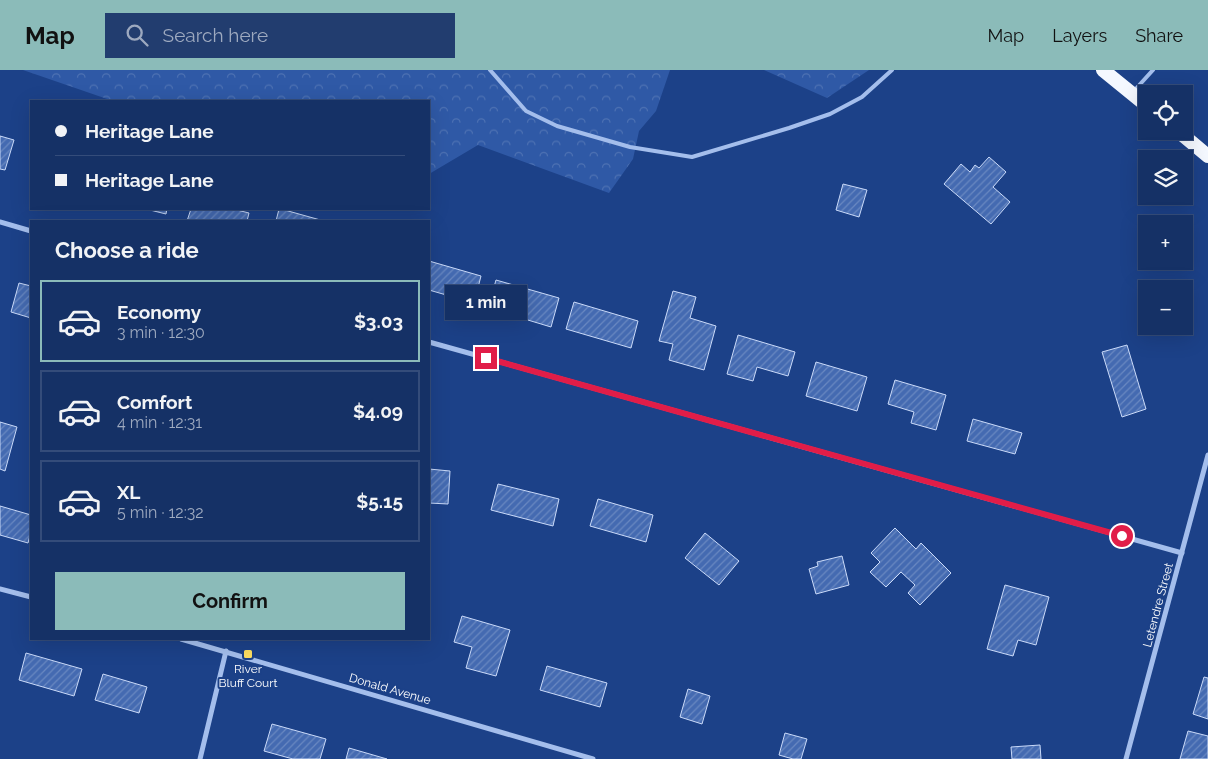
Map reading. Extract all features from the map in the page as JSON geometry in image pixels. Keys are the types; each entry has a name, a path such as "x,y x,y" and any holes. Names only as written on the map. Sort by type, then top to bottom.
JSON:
{"highway":[{"path":"1103,70 1138,98"},
{"path":"1189,140 1208,156"}],"street":[{"path":"0,222 30,231"},
{"path":"430,342 1182,553"},
{"name":"Letendre Street","path":"1126,759 1208,455"},
{"path":"0,589 30,597"},
{"name":"Donald Avenue","path":"185,640 593,759"},
{"path":"200,759 226,651"}],"lane":[{"path":"490,70 526,111 557,126 630,147 692,157 830,114 862,97 892,70"},
{"path":"1132,93 1153,70"}],"green space":[{"path":"23,70 670,70 656,111 639,131 633,159 609,193 478,145 430,173 430,100 110,100"},
{"path":"764,70 869,70 827,98"}],"building":[{"path":"0,136 14,140 5,170 0,169"},
{"path":"989,157 1006,172 993,187 1010,202 991,224 944,184 961,164 970,172 975,165 979,168"},
{"path":"843,184 867,190 859,217 836,210"},
{"path":"150,210 167,210 166,214"},
{"path":"191,210 237,210 249,213 247,220 187,220"},
{"path":"279,210 285,210 320,220 276,220"},
{"path":"430,261 481,276 474,303 430,290"},
{"path":"496,280 559,298 551,327 488,308"},
{"path":"19,283 30,286 30,318 11,312"},
{"path":"673,291 696,297 690,318 716,326 704,370 669,360 673,344 659,341"},
{"path":"574,302 638,321 631,348 566,329"},
{"path":"738,335 795,352 788,376 757,367 753,381 727,374"},
{"path":"1127,345 1146,409 1122,417 1102,352"},
{"path":"816,362 867,377 857,411 806,396"},
{"path":"895,380 946,395 936,430 911,423 914,412 888,404"},
{"path":"973,419 1022,433 1015,454 967,441"},
{"path":"0,422 17,427 5,471 0,469"},
{"path":"430,469 450,471 448,504 430,503"},
{"path":"498,484 559,499 553,526 491,510"},
{"path":"598,499 653,515 646,542 590,526"},
{"path":"0,506 30,515 28,543 0,535"},
{"path":"895,528 916,549 921,543 951,573 920,605 908,593 915,585 901,572 886,587 870,572 880,562 871,553"},
{"path":"705,533 739,561 719,585 685,558"},
{"path":"842,556 849,585 816,594 809,569 818,566 817,562"},
{"path":"1005,585 1049,597 1036,645 1018,640 1013,656 987,649"},
{"path":"462,616 510,630 496,676 466,668 472,647 454,642"},
{"path":"26,653 82,669 74,696 19,680"},
{"path":"547,666 607,683 600,707 540,690"},
{"path":"103,674 147,687 139,713 95,700"},
{"path":"1204,677 1208,678 1208,719 1193,714"},
{"path":"688,689 710,696 702,724 680,717"},
{"path":"272,724 326,739 320,759 293,759 264,751"},
{"path":"1188,731 1208,736 1208,759 1180,759"},
{"path":"785,733 807,739 801,759 779,755"},
{"path":"1040,745 1041,759 1012,759 1011,747"},
{"path":"349,748 387,759 346,759"}],"place":[{"name":"River Bluff Court","path":"248,654"}],"route":[{"path":"486,358 1122,536"}]}
